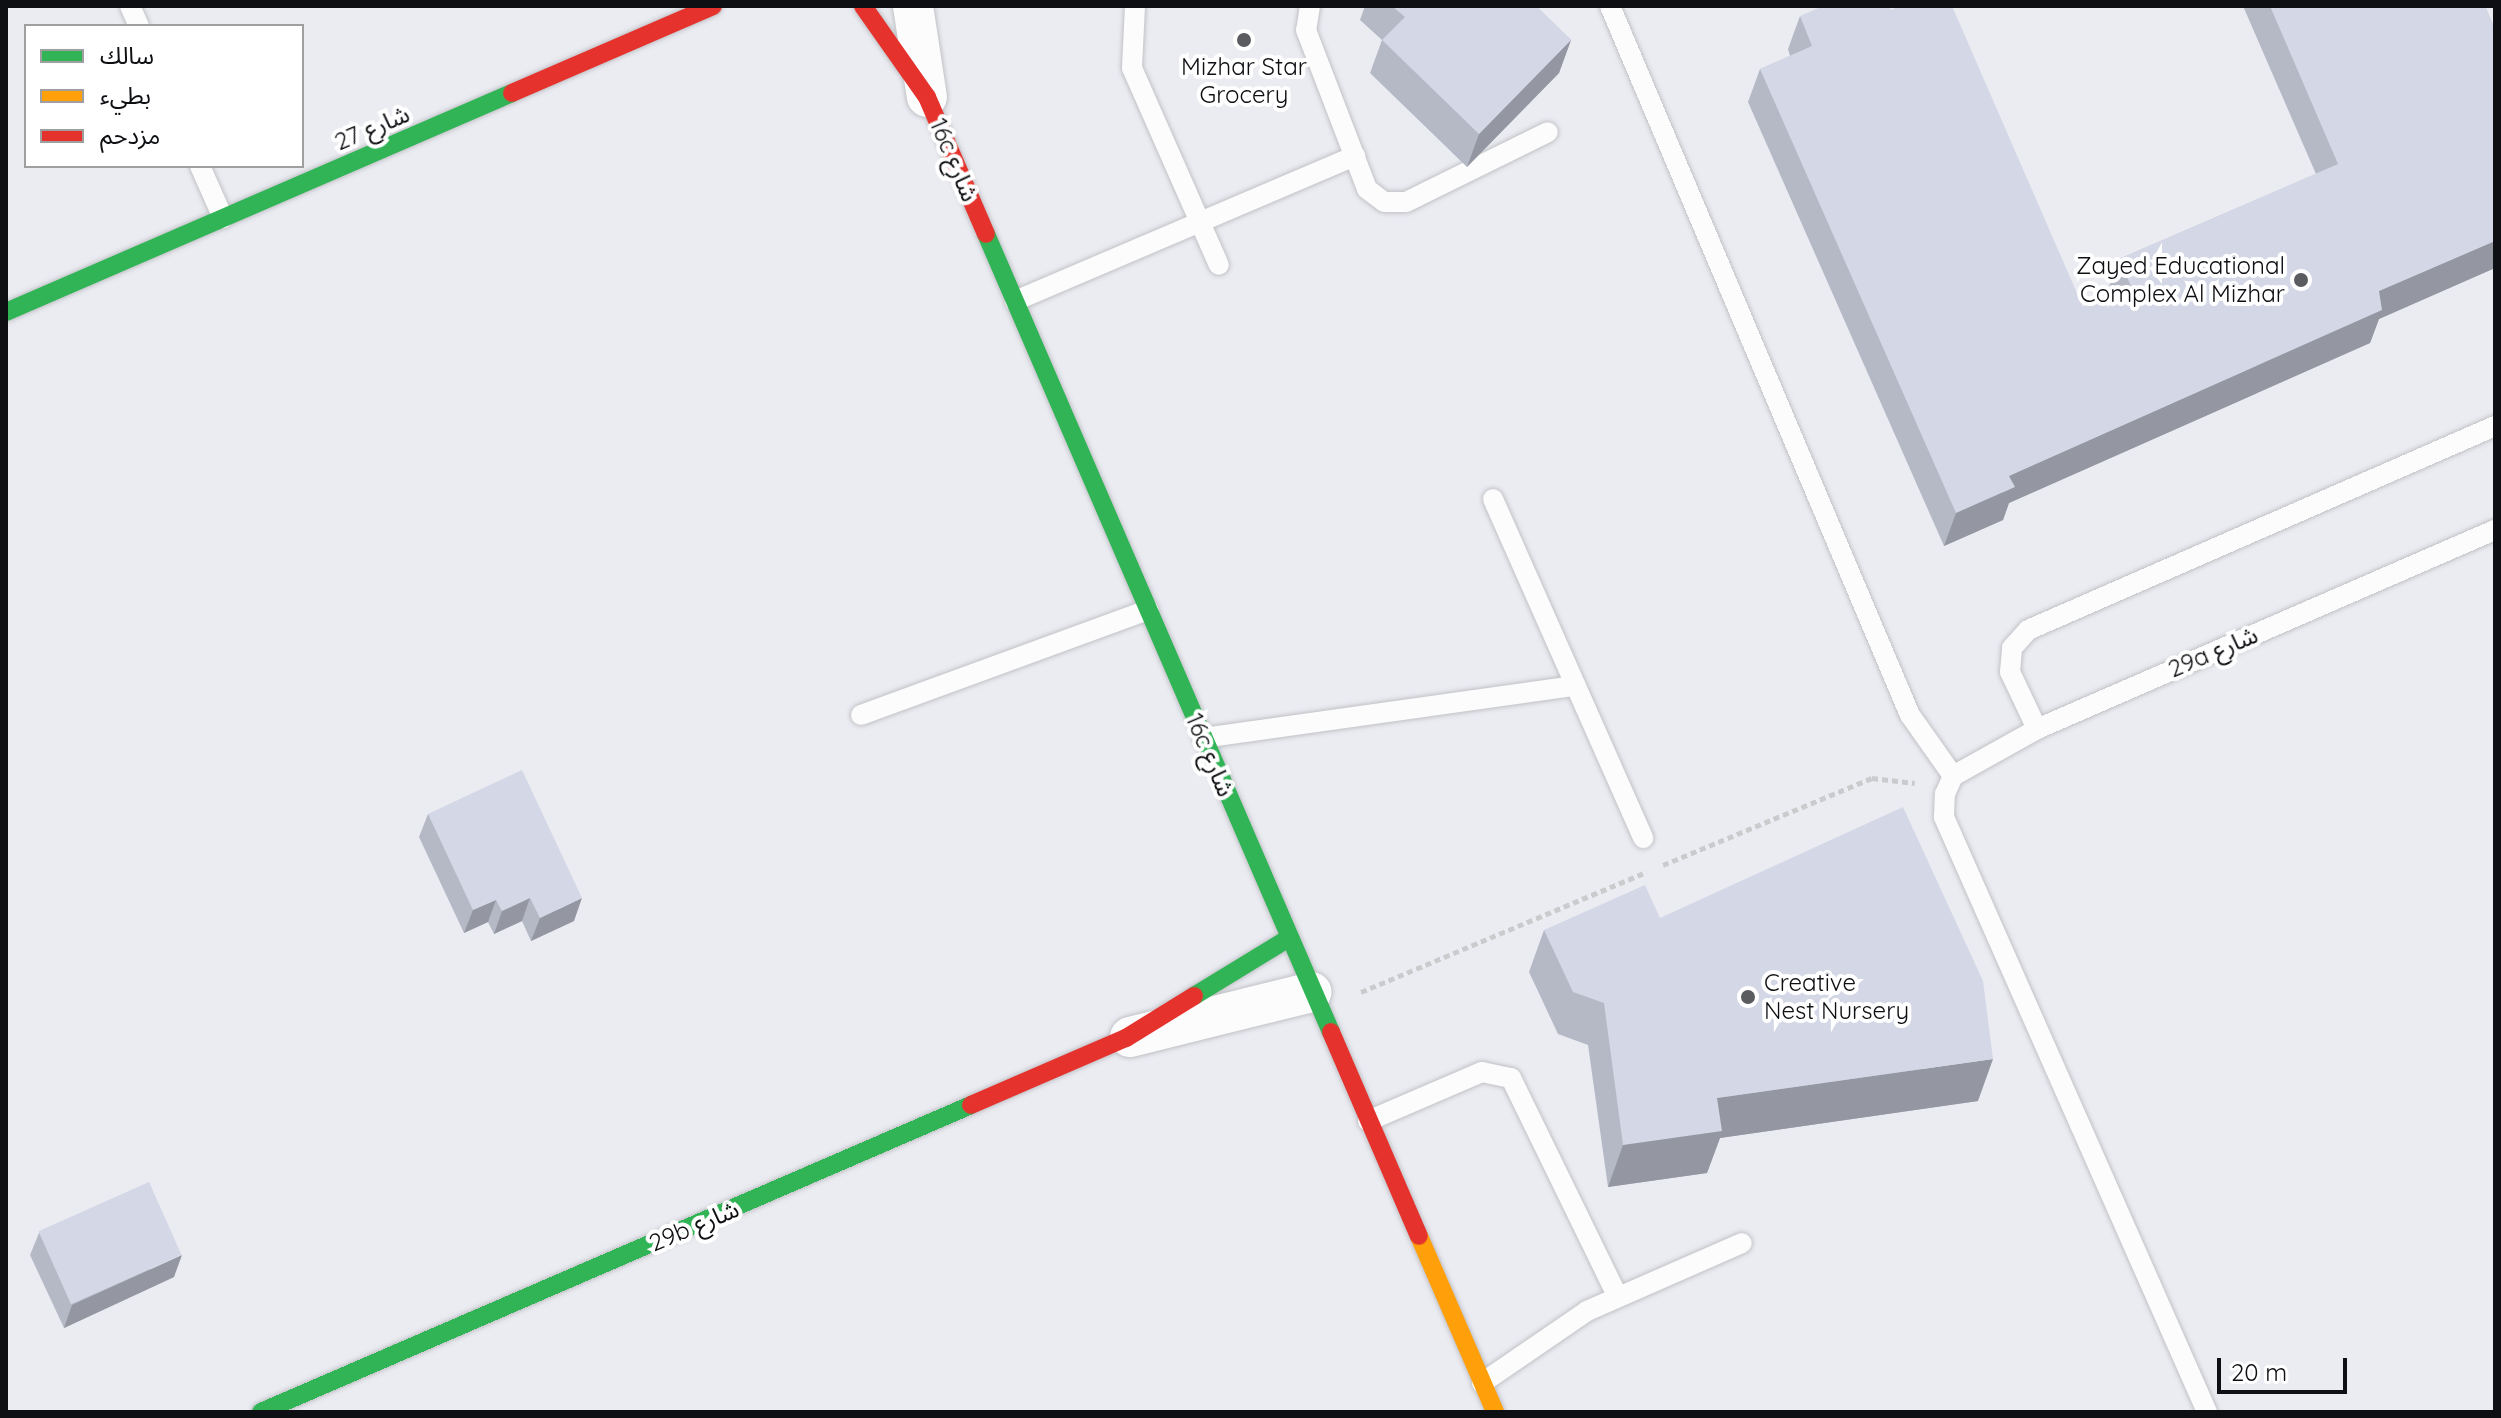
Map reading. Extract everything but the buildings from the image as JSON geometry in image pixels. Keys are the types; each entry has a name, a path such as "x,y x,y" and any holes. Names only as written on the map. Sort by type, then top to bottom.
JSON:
{"street":[{"name":"شارع 27","path":"6,312 713,6"},
{"name":"16c شارع","path":"863,6 927,97 1495,1412"},
{"name":"16c شارع","path":"913,6 927,97"},
{"name":"29b شارع","path":"277,1409 1126,1038 1289,938"},
{"name":"29b شارع","path":"1126,1038 1316,1000"}],"lane":[{"path":"1135,6 1132,68 1219,265"},
{"path":"1310,6 1306,30 1367,189 1395,205 1548,132"},
{"path":"1610,6 1910,715 1949,785 1944,817 2207,1412"},
{"path":"1015,301 1355,156"},
{"path":"201,168 223,218"},
{"path":"2037,729 2010,672 2012,648 2028,630 2495,426"},
{"path":"1493,499 1643,838"},
{"name":"29a شارع","path":"1949,785 2037,729 2495,530"},
{"path":"861,715 1148,610"},
{"path":"1203,738 1575,686"},
{"path":"1368,1121 1482,1072 1511,1078 1617,1295"},
{"path":"1482,1383 1617,1295 1742,1243"}],"path":[{"path":"1316,1000 1862,781 1949,785"}],"traffic: fast":[{"path":"6,312 512,93"},
{"path":"986,234 1331,1032"},
{"path":"1194,996 1289,938"},
{"path":"261,1412 971,1105"}],"traffic: slow":[{"path":"1419,1236 1495,1412"}],"traffic: jam":[{"path":"512,93 713,6"},
{"path":"863,6 927,97 986,234"},
{"path":"971,1105 1126,1038 1194,996"},
{"path":"1331,1032 1419,1236"}],"place":[{"name":"Mizhar Star Grocery","path":"1244,40"},
{"name":"Zayed Educational Complex Al Mizhar","path":"2301,280"},
{"name":"Creative Nest Nursery","path":"1748,997"}]}
